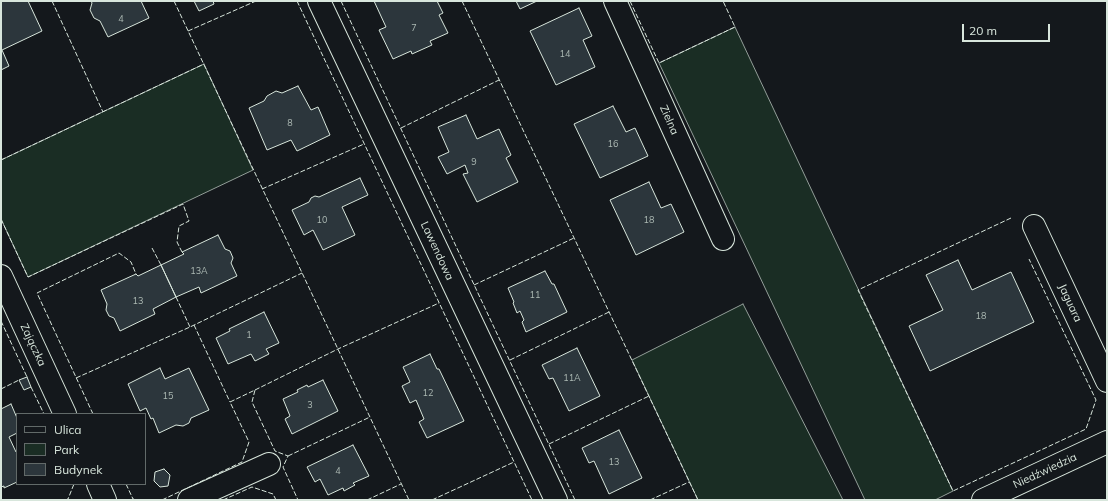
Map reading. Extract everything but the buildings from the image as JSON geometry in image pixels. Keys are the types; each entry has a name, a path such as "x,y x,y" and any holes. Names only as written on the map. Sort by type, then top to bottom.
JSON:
{"street":[{"name":"Lawendowa","path":"319,1 556,500"},
{"name":"Zielna","path":"615,1 723,239"},
{"name":"Jaguara","path":"1034,226 1107,381"},
{"name":"Zajączka","path":"1,276 65,413"},
{"name":"Niedźwiedzia","path":"983,500 1107,442"},
{"path":"189,500 269,464"},
{"path":"98,485 105,500"}],"green space":[{"path":"735,27 953,491 935,500 865,500 659,63"},
{"path":"204,64 253,170 28,277 1,219 1,160"},
{"path":"743,304 843,500 698,500 632,360"}],"fence":[{"path":"52,1 103,112"},
{"path":"174,1 409,500"},
{"path":"188,31 256,1"},
{"path":"297,1 532,500"},
{"path":"341,1 575,500"},
{"path":"462,1 698,500"},
{"path":"630,1 659,63 735,27 723,1"},
{"path":"1,160 204,64"},
{"path":"401,128 499,80"},
{"path":"262,189 364,144"},
{"path":"1,219 28,277 183,204 189,221 179,226 177,242 182,252"},
{"path":"1011,218 858,290 953,491 1086,429 1096,400 1029,259"},
{"path":"474,285 574,238"},
{"path":"152,248 161,265"},
{"path":"93,413 37,293 119,253 131,262 136,274"},
{"path":"76,378 190,327 302,273"},
{"path":"176,297 190,327"},
{"path":"255,390 338,349 439,303"},
{"path":"510,360 609,312"},
{"path":"1,321 27,377"},
{"path":"194,325 230,402"},
{"path":"1,389 19,380"},
{"path":"31,387 44,413"},
{"path":"162,500 242,462 249,442 230,402 255,390 252,402 275,451 288,456 283,467 298,500"},
{"path":"549,444 649,396"},
{"path":"288,456 370,417"},
{"path":"432,500 514,462"},
{"path":"650,500 689,482"},
{"path":"367,500 401,484"},
{"path":"65,500 68,499 74,485"},
{"path":"126,485 133,499 136,500"},
{"path":"223,500 252,487 273,494 276,500"}]}
